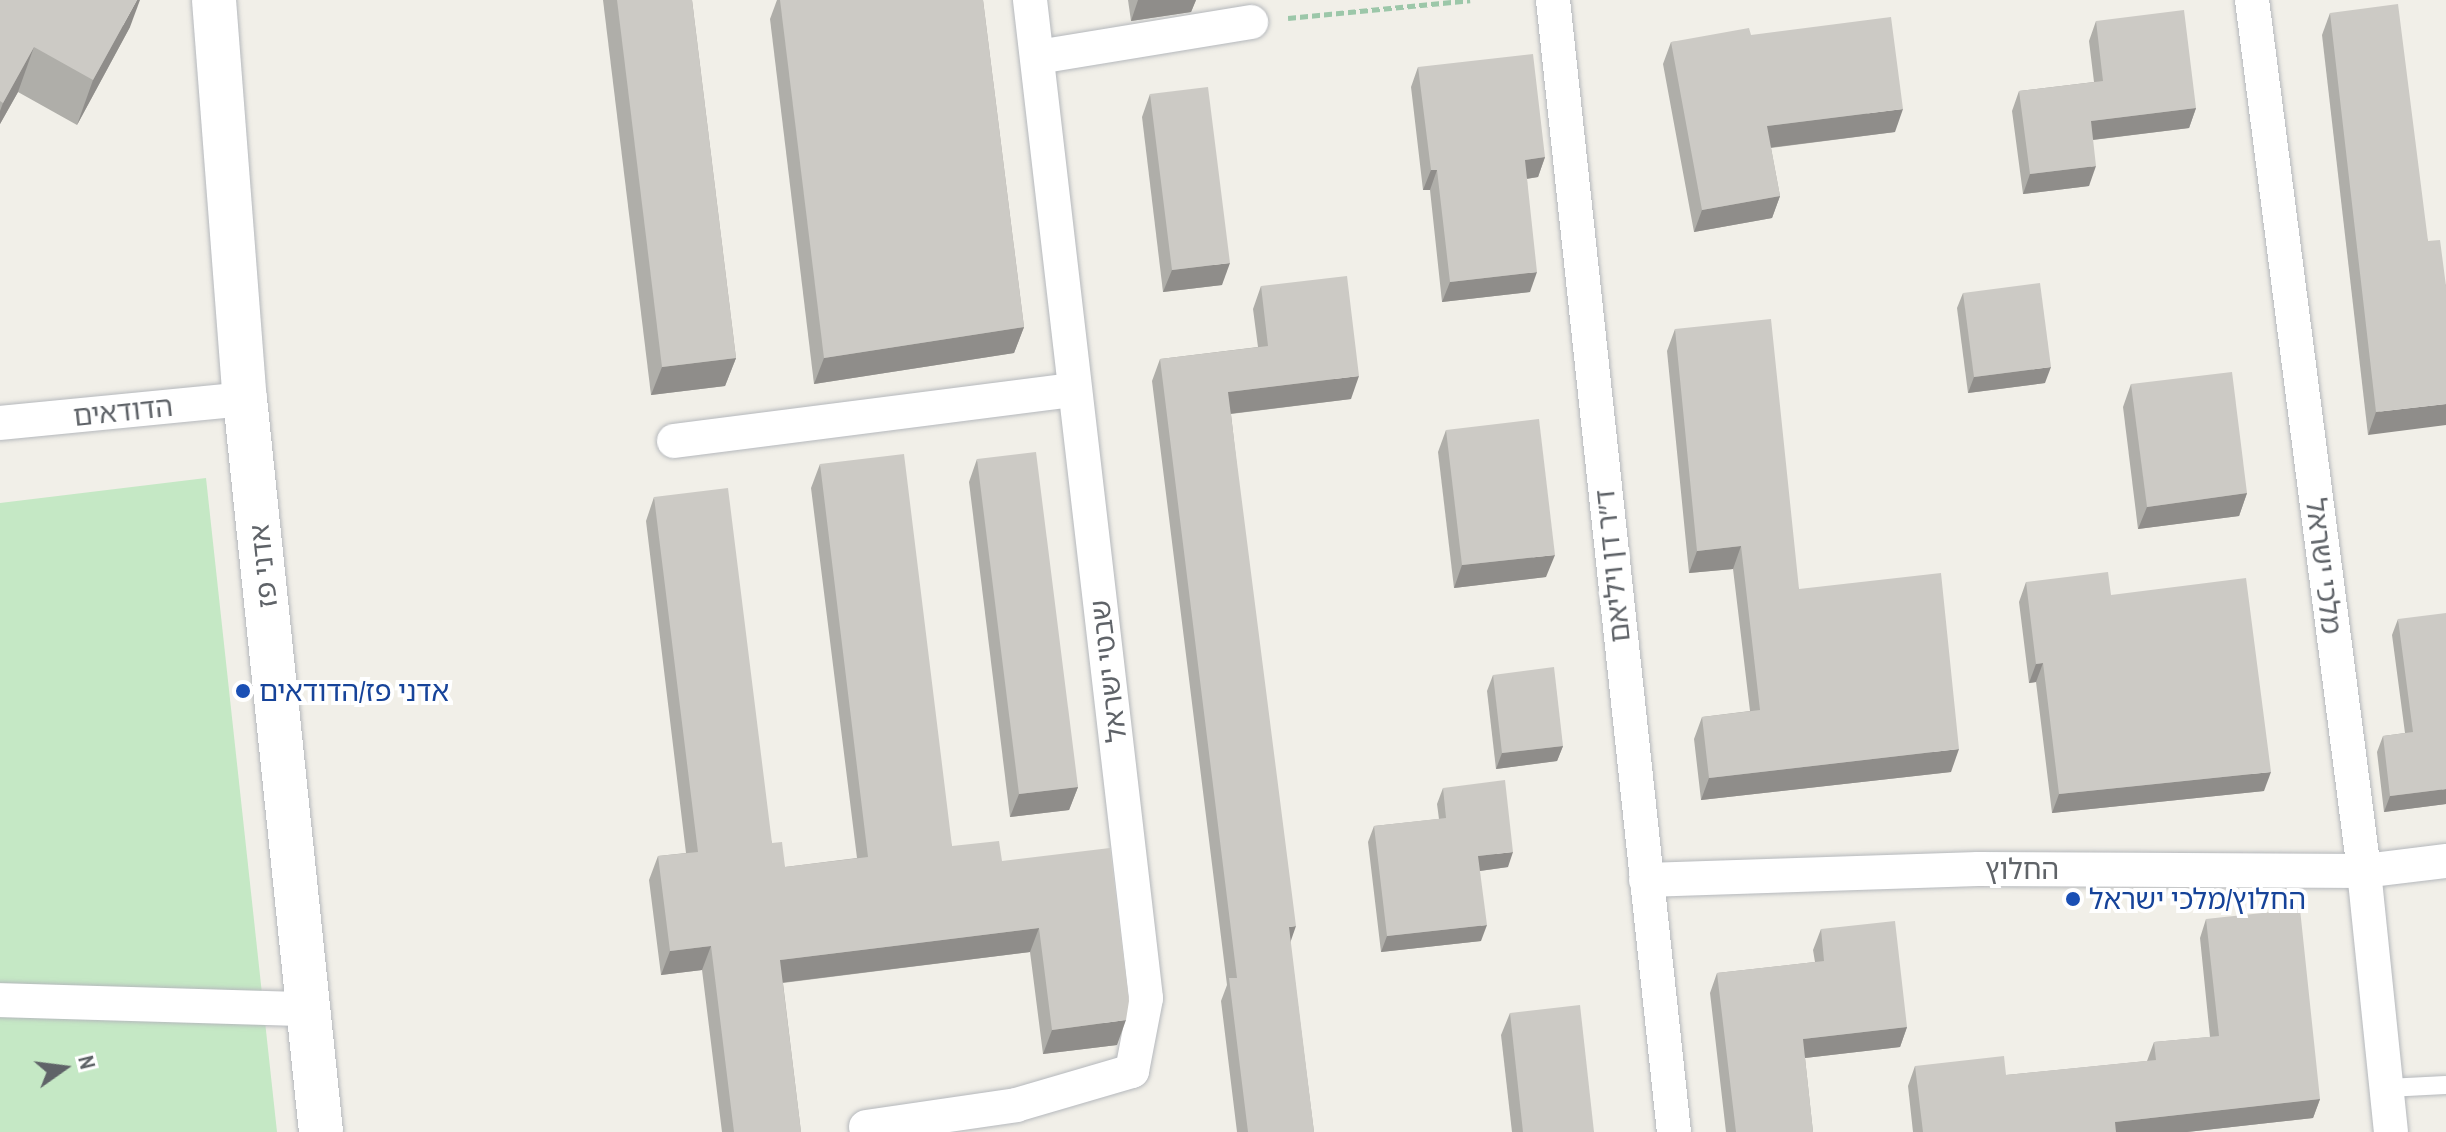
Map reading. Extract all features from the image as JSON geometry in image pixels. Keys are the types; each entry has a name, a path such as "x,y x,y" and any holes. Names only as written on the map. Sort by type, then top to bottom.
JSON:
{"street":[{"name":"אדני פז","path":"214,0 245,399 321,1132"},
{"name":"שבטי ישראל","path":"866,1127 1016,1105 1132,1071 1146,998 1030,0"},
{"name":"ד״ר דן ויליאם","path":"1553,0 1674,1132"},
{"name":"מלכי ישראל","path":"2252,0 2364,871 2391,1132"},
{"path":"1038,57 1251,22"},
{"path":"674,441 1074,390"},
{"name":"הדודאים","path":"0,423 245,399"},
{"name":"החלוץ","path":"1646,880 1978,869 2364,871 2446,861"},
{"path":"0,1000 308,1009"}],"lane":[{"path":"2387,1088 2446,1085"}],"path":[{"path":"1251,22 1470,0"}],"green space":[{"path":"206,478 277,1132 0,1132 0,503"}],"building":[{"path":"0,0 137,0 93,80 34,47 3,103 0,101"},
{"path":"617,0 692,0 736,358 662,367"},
{"path":"780,0 983,0 1024,327 824,358"},
{"path":"2398,4 2428,241 2440,240 2446,286 2446,404 2376,412 2330,13"},
{"path":"2184,10 2196,108 2091,121 2096,166 2030,174 2019,91 2103,81 2096,21"},
{"path":"1891,17 1903,109 1767,126 1780,196 1702,210 1671,42 1749,28 1751,35"},
{"path":"1533,54 1545,157 1525,160 1537,272 1450,282 1437,170 1431,170 1418,67"},
{"path":"1208,87 1230,263 1172,270 1150,94"},
{"path":"1347,276 1359,376 1228,392 1296,926 1289,927 1314,1132 1248,1132 1229,978 1237,978 1160,359 1268,346 1261,286"},
{"path":"2040,283 2051,367 1974,377 1963,293"},
{"path":"1771,319 1799,589 1941,573 1959,749 1709,778 1702,717 1760,710 1741,546 1697,551 1675,329"},
{"path":"2232,372 2247,493 2147,507 2131,384"},
{"path":"1539,419 1555,555 1462,565 1446,430"},
{"path":"1036,452 1078,787 1019,794 977,459"},
{"path":"904,454 952,846 999,841 1002,861 1110,848 1129,1001 1126,1020 1052,1030 1039,928 780,960 801,1132 734,1132 711,946 670,951 658,856 698,852 654,497 728,488 772,843 782,842 785,867 868,857 820,464"},
{"path":"2108,572 2111,595 2246,578 2271,772 2059,794 2043,663 2036,664 2026,582"},
{"path":"2446,613 2446,789 2390,796 2383,736 2413,732 2398,619"},
{"path":"1554,667 1563,746 1502,753 1493,675"},
{"path":"1505,780 1513,852 1478,856 1487,925 1387,936 1374,826 1446,818 1443,788"},
{"path":"2300,909 2320,1099 2115,1122 2116,1132 1923,1132 1915,1066 2004,1056 2006,1075 2156,1060 2154,1042 2219,1036 2206,919"},
{"path":"1895,921 1907,1027 1803,1039 1813,1132 1736,1132 1717,973 1824,961 1821,929"},
{"path":"1580,1005 1594,1132 1523,1132 1510,1013"}],"place":[{"name":"אדני פז/הדודאים","path":"243,691"},
{"name":"החלוץ/מלכי ישראל","path":"2073,899"}]}
